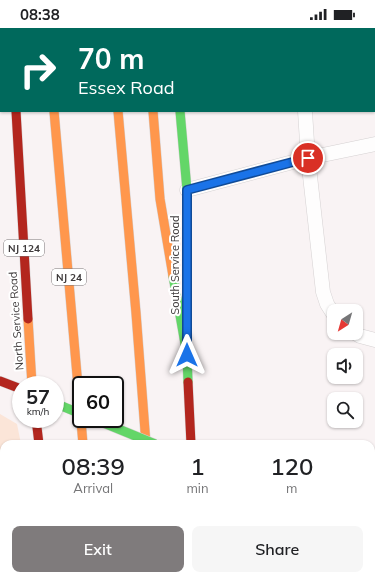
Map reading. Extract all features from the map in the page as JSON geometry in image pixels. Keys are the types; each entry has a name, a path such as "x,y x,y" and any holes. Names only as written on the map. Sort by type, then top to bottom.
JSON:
{"main road":[{"name":"North Service Road","path":"16,112 31,376"},
{"name":"NJ 24","path":"54,112 83,440"},
{"path":"118,112 146,440"},
{"path":"153,112 160,199 187,355"},
{"name":"South Service Road","path":"180,112 187,190 187,355 191,440"},
{"path":"0,381 12,386"},
{"path":"37,428 39,440"},
{"path":"116,428 145,440"}],"street":[{"path":"305,112 308,158 323,292 327,304"},
{"path":"187,190 308,158 375,144"},
{"path":"363,337 375,340"}],"shaded area":[{"path":"0,414 12,421 12,428 18,428 20,440 0,440"}],"traffic: fast":[{"path":"180,112 187,190 188,382"},
{"path":"173,276 187,355"},
{"path":"64,407 72,410"},
{"path":"116,428 145,440"}],"traffic: slow":[{"path":"54,112 83,440"},
{"path":"118,112 146,440"},
{"path":"153,112 160,199 173,276"},
{"path":"28,319 31,376"}],"traffic: jam":[{"path":"16,112 28,319"},
{"path":"0,381 12,386"},
{"path":"188,382 191,440"},
{"path":"37,428 39,440"}],"route":[{"path":"187,355 187,190 308,158"}]}
